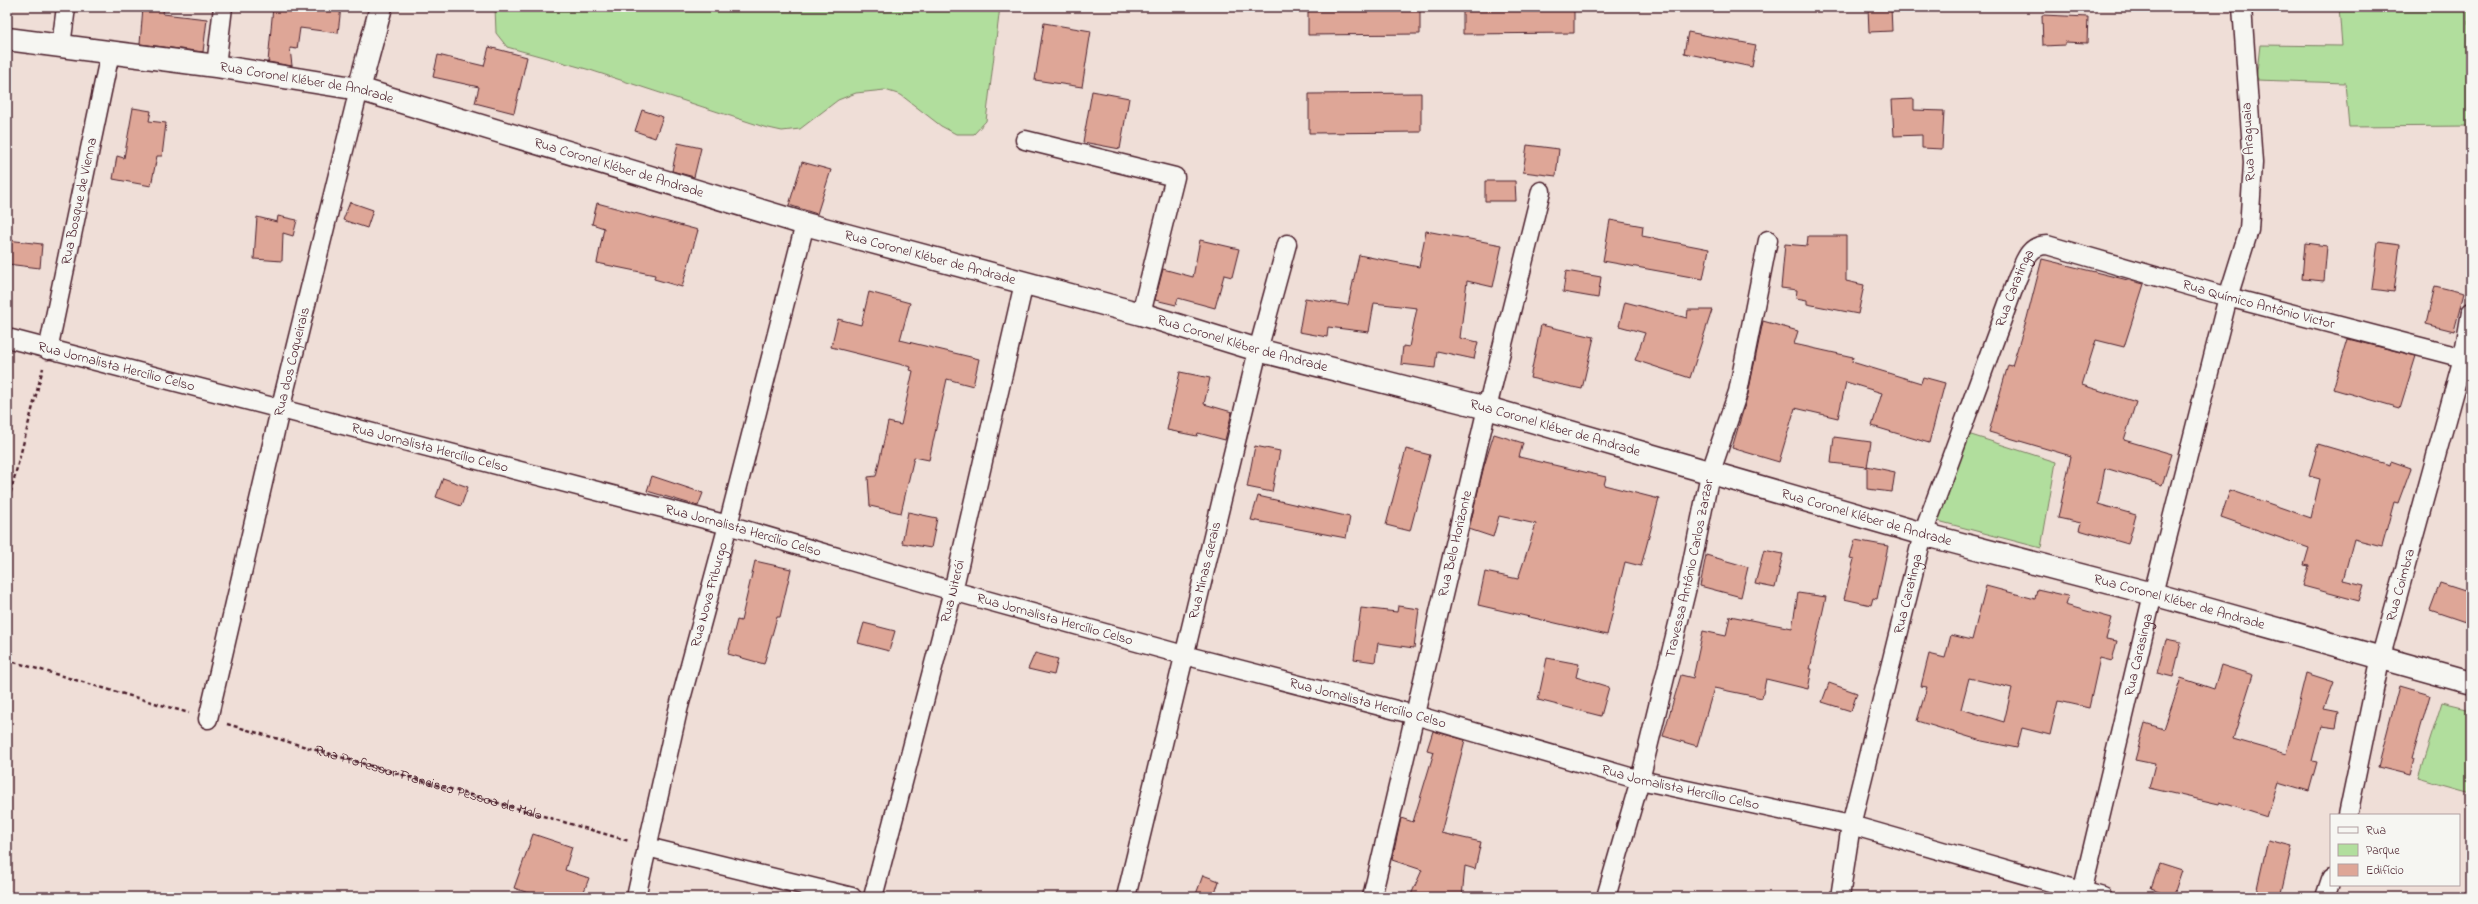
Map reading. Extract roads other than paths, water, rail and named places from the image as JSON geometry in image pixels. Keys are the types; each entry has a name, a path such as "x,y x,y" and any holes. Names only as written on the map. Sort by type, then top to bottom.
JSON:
{"main road":[{"name":"Rua dos Coqueirais","path":"359,89 381,7"},
{"name":"Rua Coronel Kléber de Andrade","path":"7,39 216,66 359,89 805,224 1141,314 1258,350 1487,408 1710,474 1923,534 2154,594 2381,656 2471,683"}],"street":[{"path":"61,46 66,7"},
{"path":"216,66 224,7"},
{"name":"Rua Araguaia","path":"2228,297 2249,230 2252,163 2242,7"},
{"name":"Rua Bosque de Vienna","path":"48,350 110,53"},
{"name":"Rua dos Coqueirais","path":"208,719 280,410 359,89"},
{"path":"1025,140 1175,176 1141,314"},
{"name":"Rua Belo Horizonte","path":"1372,897 1487,408 1541,191"},
{"name":"Rua Nova Friburgo","path":"636,897 678,710 728,525 805,224"},
{"name":"Travessa Antônio Carlos Zarzar","path":"1606,897 1640,780 1687,587 1710,474 1738,392 1768,240"},
{"name":"Rua Minas Gerais","path":"1126,897 1258,350 1288,244"},
{"name":"Rua Caratinga","path":"1840,897 1851,825 1923,534 2017,279 2030,251 2038,245 2047,245"},
{"name":"Rua Químico Antônio Victor","path":"2047,245 2228,297 2467,359"},
{"name":"Rua Niterói","path":"873,897 953,591 1024,283"},
{"name":"Rua Carasinga","path":"2082,894 2154,594 2228,297"},
{"name":"Rua Coimbra","path":"2348,814 2381,656 2467,359 2471,312"},
{"name":"Rua Jornalista Hercílio Celso","path":"7,338 48,350 728,525 953,591 1184,656 1415,715 1640,780 1851,825 2082,894 2103,897"},
{"path":"647,847 852,897"},
{"path":"2325,897 2330,882"}]}
